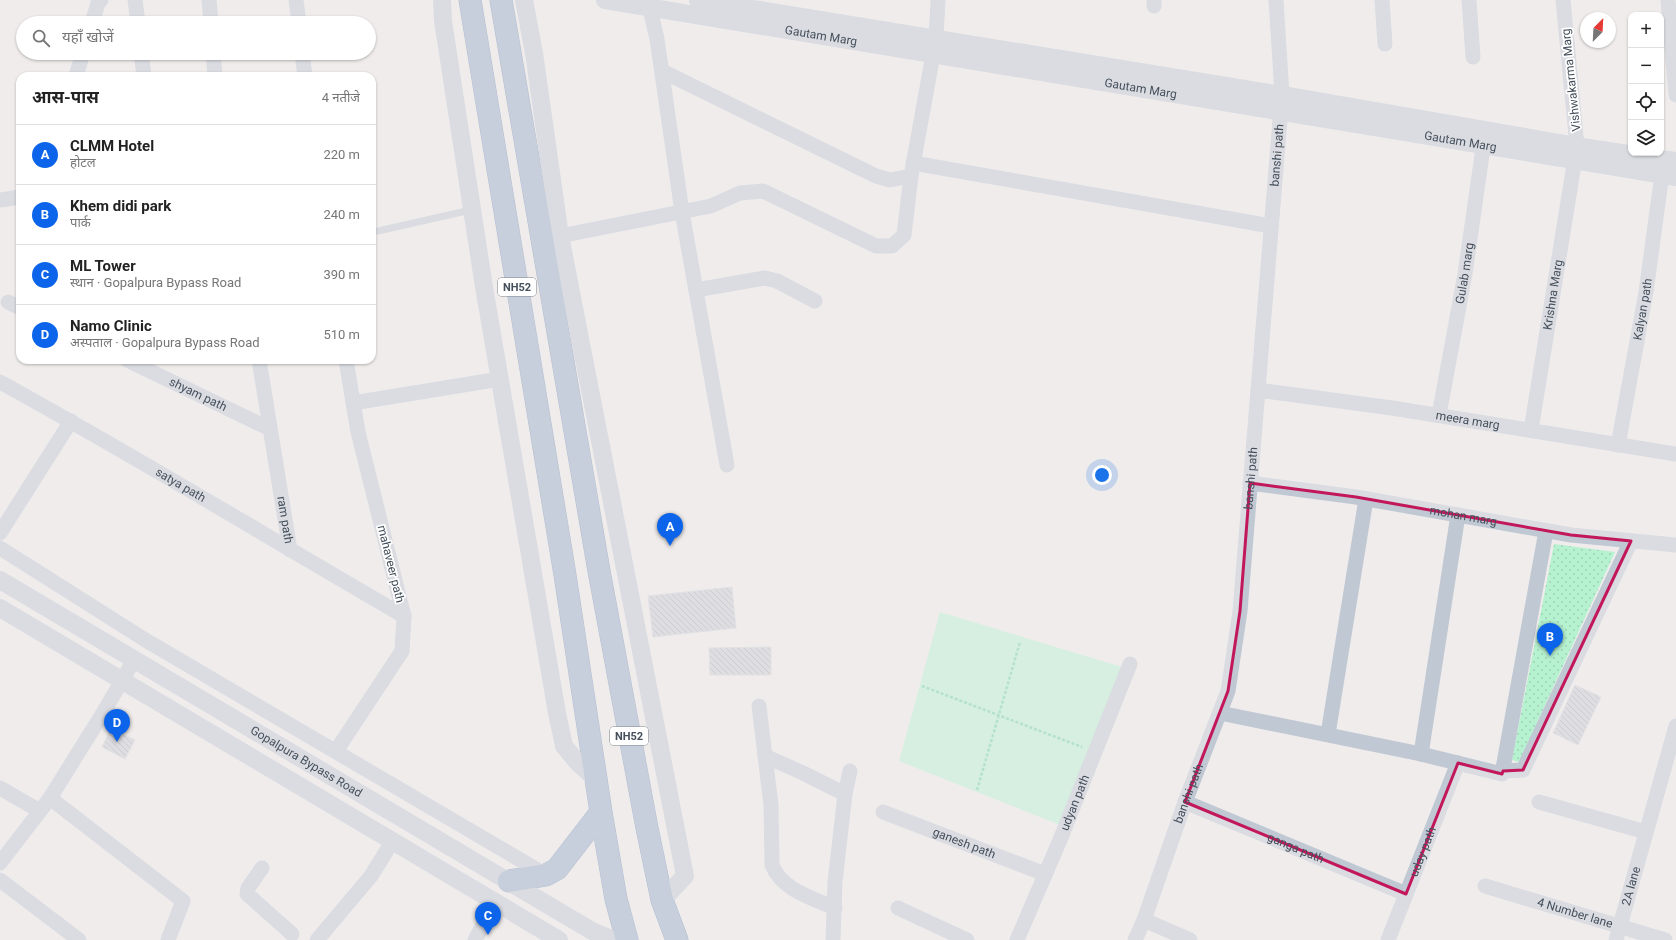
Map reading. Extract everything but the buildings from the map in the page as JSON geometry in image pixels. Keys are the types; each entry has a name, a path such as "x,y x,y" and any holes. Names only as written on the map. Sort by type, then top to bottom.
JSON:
{"highway":[{"name":"NH52","path":"470,0 565,575 601,812 616,899 627,940"},
{"name":"NH52","path":"501,0 599,572 646,828 662,900 677,940"},
{"path":"509,881 546,876 557,868 601,812"}],"street":[{"path":"94,16 98,3 101,0"},
{"path":"135,0 137,16"},
{"path":"209,0 210,16"},
{"path":"296,0 298,16"},
{"path":"442,0 443,21 500,379 557,713 564,746 578,763 596,779"},
{"path":"524,0 535,60 560,236 685,876 662,900"},
{"name":"Gautam Marg","path":"606,0 649,3 934,46 1281,103 1576,153 1669,175"},
{"path":"698,0 934,46"},
{"path":"560,236 711,206 740,193 763,191 876,246 892,246 904,235 912,170 934,46 938,0"},
{"name":"banshi path","path":"1135,940 1144,920 1185,802 1228,691 1240,611 1281,103 1276,0"},
{"path":"1382,0 1385,44"},
{"path":"1469,0 1473,57"},
{"name":"Vishwakarma Marg","path":"1563,0 1576,153"},
{"path":"1668,0 1676,95"},
{"path":"649,3 657,39 682,212 727,465"},
{"path":"77,72 81,60"},
{"path":"142,60 143,72"},
{"path":"214,60 215,72"},
{"path":"303,60 304,72"},
{"path":"662,71 876,176 890,180 912,170 1272,226"},
{"name":"Gulab marg","path":"1439,415 1465,274 1484,137"},
{"path":"1576,153 1676,160"},
{"name":"Krishna Marg","path":"1531,430 1576,153"},
{"name":"Kalyan path","path":"1618,445 1669,175"},
{"path":"0,200 16,198"},
{"path":"696,290 765,278 777,281 815,301"},
{"name":"shyam path","path":"135,364 270,429"},
{"name":"ram path","path":"260,364 290,550 404,616"},
{"name":"mahaveer path","path":"336,751 402,651 404,616 358,432 347,364"},
{"path":"353,403 500,379"},
{"name":"satya path","path":"0,382 71,421 290,550"},
{"name":"meera marg","path":"1258,390 1439,415 1676,454"},
{"path":"0,533 71,421"},
{"name":"mohan marg","path":"1250,483 1366,499 1571,535 1676,545"},
{"path":"1328,734 1366,499"},
{"path":"1421,754 1458,515"},
{"path":"1503,771 1546,531"},
{"path":"1220,713 1421,754 1502,774 1503,771 1523,770 1631,541"},
{"path":"0,548 147,640 546,876"},
{"name":"Gopalpura Bypass Road","path":"0,580 592,931 614,940"},
{"name":"Gopalpura Bypass Road","path":"0,608 559,940"},
{"path":"0,863 50,798 134,660"},
{"name":"udyan path","path":"1017,940 1130,664"},
{"path":"759,706 771,805 772,865 776,874 786,885 835,908"},
{"name":"2A lane","path":"1618,933 1676,726"},
{"path":"765,756 845,794"},
{"name":"uday path","path":"1388,940 1458,763"},
{"path":"833,940 835,882 845,794 850,771"},
{"path":"0,788 40,811"},
{"path":"50,798 183,901 168,940"},
{"name":"ganga path","path":"1185,802 1406,894"},
{"path":"1539,802 1646,832"},
{"name":"ganesh path","path":"884,812 1045,874"},
{"path":"317,940 371,876 392,842"},
{"path":"262,868 248,888 247,894 291,938"},
{"path":"0,880 78,940"},
{"name":"4 Number lane","path":"1485,886 1618,933 1665,940"},
{"path":"475,940 495,902"},
{"path":"898,908 967,940"},
{"path":"1144,920 1190,940"}],"lane":[{"path":"378,231 473,210"}],"path":[{"path":"978,790 1020,642"},
{"path":"922,686 1095,752"}],"highlighted area":[{"path":"1250,483 1356,497 1571,535 1631,541 1523,770 1503,771 1502,774 1458,763 1406,894 1185,802 1228,691 1240,611"}],"green space":[{"path":"1554,544 1615,552 1519,762 1512,760"},
{"path":"940,612 1122,667 1060,825 899,761"}],"place":[{"name":"CLMM Hotel","path":"670,546"},
{"name":"Khem didi park","path":"1550,656"},
{"name":"Namo Clinic","path":"117,742"},
{"name":"ML Tower","path":"488,935"}]}
